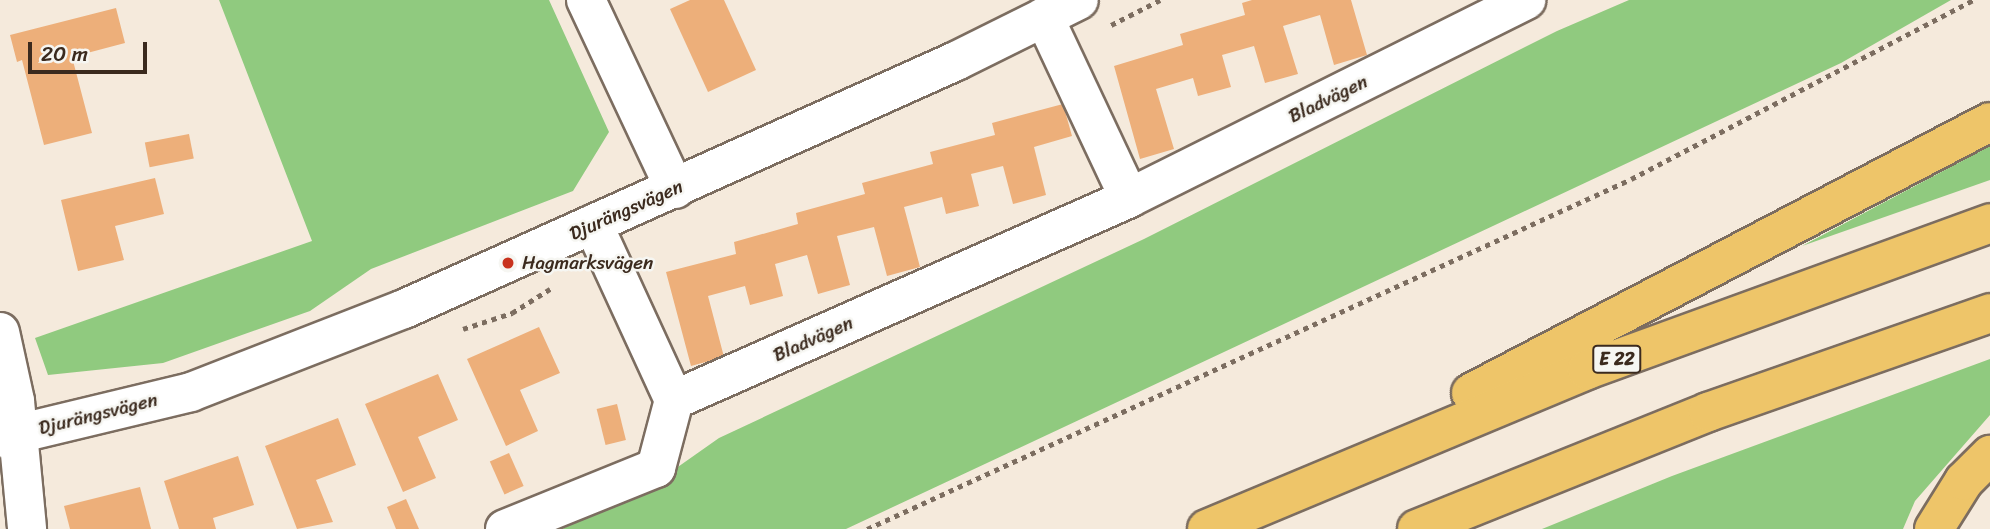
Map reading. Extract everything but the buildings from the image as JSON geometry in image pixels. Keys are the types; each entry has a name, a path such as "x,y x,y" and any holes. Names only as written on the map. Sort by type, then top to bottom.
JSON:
{"highway":[{"path":"1249,509 1990,122"},
{"name":"E 22","path":"1207,529 1249,509 1587,370 1990,223"},
{"path":"1417,529 1708,412 1990,313"},
{"path":"1934,529 1964,481 1990,455"}],"street":[{"path":"586,0 675,189"},
{"name":"Djurängsvägen","path":"8,436 191,392 404,309 675,189 1079,0"},
{"name":"Bladvägen","path":"674,400 1129,198 1526,0"},
{"path":"1044,17 1129,198"},
{"path":"505,529 656,468 674,400 593,224"},
{"path":"0,332 15,401 8,436 27,529"}],"path":[{"path":"867,529 1631,179 1973,0"}],"green space":[{"path":"219,0 549,0 609,132 573,191 371,269 310,311 163,363 48,375 35,338 312,241"},
{"path":"1629,0 1951,0 1841,63 846,529 562,529 648,488 719,438 1144,239 1557,31"},
{"path":"1990,146 1990,180 1802,246"},
{"path":"1990,359 1990,415 1915,501 1903,529 1542,529 1672,476"}],"place":[{"name":"Hagmarksvägen","path":"508,263"}]}
